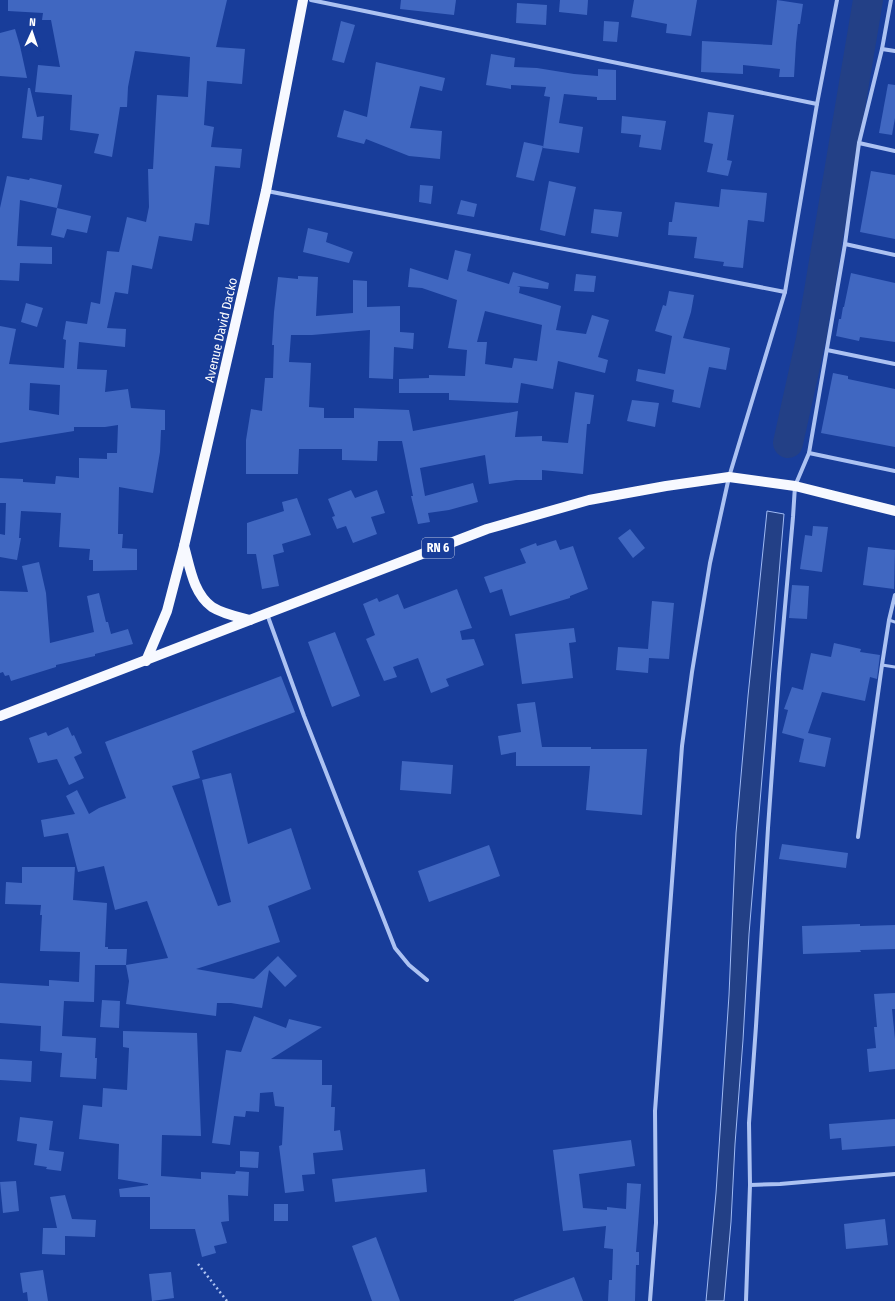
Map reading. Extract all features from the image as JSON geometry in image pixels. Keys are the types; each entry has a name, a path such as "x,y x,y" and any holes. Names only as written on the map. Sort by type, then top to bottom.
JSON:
{"main road":[{"name":"Avenue David Dacko","path":"146,661 167,611 184,546 266,191 303,0"},
{"name":"RN 6","path":"0,716 488,529 589,500 666,486 729,477 795,486 895,511"},
{"path":"184,546 199,592 213,607 231,615 250,620"}],"street":[{"path":"311,0 817,104"},
{"path":"650,1301 656,1223 655,1111 682,746 692,672 709,571 729,477 785,292 817,104 837,0"},
{"path":"746,1301 750,1185 749,1123 779,674 795,486 809,453 845,244 859,143 882,49 891,0"},
{"path":"882,49 895,51"},
{"path":"859,143 895,151"},
{"path":"266,191 785,292"},
{"path":"845,244 895,255"},
{"path":"827,350 895,364"},
{"path":"809,453 895,470"},
{"path":"858,837 882,665 889,620 895,595"},
{"path":"267,614 304,716 395,948 409,965 427,980"},
{"path":"750,1185 780,1184 895,1174"}],"lane":[{"path":"889,620 895,622"},
{"path":"882,665 895,668"}],"path":[{"path":"198,1264 227,1301"}],"water":[{"path":"767,511 784,514 749,934 731,1222 724,1301 706,1301 716,1193 729,995 736,833"}],"building":[{"path":"8,0 227,0 216,47 245,49 242,84 207,81 204,125 214,127 211,147 242,149 240,168 215,166 209,225 195,223 192,241 159,236 152,269 132,265 128,294 115,292 107,328 126,329 125,347 79,342 77,369 107,370 105,392 128,389 131,408 165,410 165,430 161,430 160,452 153,493 119,487 118,534 123,534 122,548 137,549 137,570 93,571 93,560 89,560 90,549 59,547 61,513 21,511 19,538 21,538 17,560 0,557 0,534 5,535 6,503 0,503 0,478 23,479 23,482 55,484 56,476 79,478 79,458 107,459 107,453 117,453 118,425 105,427 74,427 74,431 0,443 0,326 16,329 9,364 64,368 66,340 63,339 66,321 87,324 91,302 100,304 107,251 119,252 127,217 146,222 149,207 148,169 153,169 157,95 188,97 190,57 135,51 128,87 127,107 120,107 112,157 94,153 99,134 70,130 72,95 35,92 38,65 60,67 51,20 42,20 43,13 8,11","holes":["30,383 60,385 59,415 29,410"]},
{"path":"401,0 456,0 454,15 400,9"},
{"path":"560,0 588,0 587,15 559,12"},
{"path":"634,0 697,0 691,36 666,33 667,24 631,17"},
{"path":"777,0 803,4 800,24 798,24 794,77 779,77 780,69 743,65 743,74 701,72 702,41 772,45"},
{"path":"517,3 547,5 546,25 516,23"},
{"path":"341,21 355,25 344,63 332,60"},
{"path":"604,21 619,22 617,42 603,41"},
{"path":"15,29 27,78 0,76 0,33"},
{"path":"491,54 515,58 514,67 537,68 598,76 598,69 616,70 616,100 597,100 597,97 564,94 559,123 583,127 579,153 543,148 550,97 544,96 546,87 511,85 511,89 486,85"},
{"path":"376,62 445,78 442,91 420,86 410,128 442,131 440,159 409,156 366,139 364,144 337,137 344,110 367,117"},
{"path":"888,84 895,85 895,118 892,135 879,133"},
{"path":"28,88 30,88 37,117 44,116 42,140 22,138"},
{"path":"708,112 734,115 727,160 732,161 728,176 707,172 713,144 704,142"},
{"path":"622,116 666,121 661,150 639,147 641,135 621,133"},
{"path":"524,142 543,146 534,181 516,177"},
{"path":"871,171 895,175 895,239 860,232"},
{"path":"7,176 29,180 30,178 62,185 57,208 20,200 17,246 52,247 52,264 20,263 19,281 0,280 0,208"},
{"path":"549,181 576,187 565,236 540,230"},
{"path":"420,185 433,186 431,204 419,202"},
{"path":"721,189 767,193 764,222 748,220 743,268 723,266 724,262 694,258 697,237 668,235 669,222 672,222 675,202 719,207"},
{"path":"461,200 477,204 474,217 457,214"},
{"path":"57,208 91,216 87,233 67,229 64,238 51,235"},
{"path":"594,209 622,212 618,237 591,233"},
{"path":"308,228 328,233 326,242 353,252 349,263 303,252"},
{"path":"455,250 471,254 467,271 509,284 513,272 549,283 548,289 517,286 520,287 519,293 561,306 556,330 586,334 592,315 609,320 598,357 608,360 605,373 558,361 553,389 521,383 518,403 449,400 449,393 399,393 399,379 429,378 429,375 465,376 467,350 448,348 457,300 422,288 408,287 410,268 448,280","holes":["485,311 542,325 537,361 514,358 512,368 485,364 487,342 477,342"]},
{"path":"851,273 895,283 895,342 860,337 859,341 836,336"},
{"path":"576,274 596,276 594,292 574,291"},
{"path":"298,276 318,277 316,316 353,313 353,280 367,281 367,307 400,306 400,332 414,333 413,349 394,347 393,379 369,378 370,330 312,335 291,335 289,362 311,363 309,407 324,408 324,418 354,418 354,408 409,410 413,431 518,411 515,437 542,436 542,441 568,443 575,392 594,395 590,424 587,424 583,474 542,470 542,480 516,480 489,484 485,455 420,468 425,496 473,483 478,502 449,510 428,513 430,522 418,524 411,496 413,496 402,441 378,441 377,461 342,460 342,449 299,449 298,474 246,474 246,440 251,409 262,411 265,378 273,378 274,345 272,345 278,277 298,279"},
{"path":"669,291 694,295 691,312 683,338 730,348 726,370 709,367 700,408 672,402 674,390 636,381 638,369 665,374 672,336 655,331 663,305 666,306"},
{"path":"26,303 43,308 37,327 21,322"},
{"path":"833,373 848,376 848,379 895,389 895,447 821,433"},
{"path":"632,400 659,403 655,427 627,421"},
{"path":"351,490 355,498 377,490 385,513 371,517 377,534 353,543 346,526 337,529 332,517 335,516 328,499"},
{"path":"297,498 311,535 282,544 284,552 273,555 279,586 262,589 256,554 247,554 247,523 284,511 282,502"},
{"path":"813,526 828,527 822,572 800,569 805,535 812,536"},
{"path":"630,529 645,548 633,558 618,538"},
{"path":"556,540 560,550 573,546 588,589 570,596 570,598 510,616 502,589 490,593 484,577 526,563 520,549 536,543 537,546"},
{"path":"868,547 895,550 894,589 863,585"},
{"path":"39,562 46,593 50,643 94,632 87,596 99,593 106,622 108,622 111,634 128,629 133,644 95,654 95,656 56,665 56,667 11,681 9,675 5,676 3,672 0,673 0,591 28,592 22,566"},
{"path":"792,585 809,586 807,619 789,618"},
{"path":"457,589 472,628 460,631 462,640 474,639 484,665 446,679 449,686 431,693 418,658 393,667 397,677 384,681 366,639 375,635 363,604 377,598 379,602 398,594 404,609"},
{"path":"652,601 674,603 669,659 649,658 648,673 616,670 618,647 648,649"},
{"path":"574,628 576,642 569,643 573,678 522,684 515,634"},
{"path":"335,632 360,696 332,707 308,642"},
{"path":"834,643 861,649 860,652 880,655 877,679 870,677 865,701 822,692 808,733 831,738 825,767 799,762 804,739 782,733 788,710 784,709 792,687 803,690 811,653 831,657"},
{"path":"281,676 295,712 192,751 200,778 172,786 218,906 231,902 202,780 231,773 248,844 291,828 311,889 268,906 280,942 196,969 254,979 278,956 297,976 285,987 269,970 262,1008 231,1003 217,1003 216,1016 126,1004 129,981 126,965 168,958 147,901 115,910 104,866 78,872 68,833 44,837 41,820 75,814 66,796 77,790 89,814 99,808 126,798 105,742"},
{"path":"535,702 542,747 647,749 642,815 586,810 590,766 516,766 516,752 501,755 498,736 521,732 517,704"},
{"path":"68,727 72,736 74,735 82,753 74,757 84,778 69,785 57,759 38,763 29,738 46,732 48,736"},
{"path":"402,761 453,765 451,794 400,790"},
{"path":"782,844 848,853 846,868 779,859"},
{"path":"489,845 500,876 429,902 418,871"},
{"path":"22,867 75,867 73,900 107,903 105,947 108,947 108,949 127,949 126,965 95,965 94,1002 64,1001 62,1036 96,1038 96,1079 60,1077 62,1053 40,1051 41,1026 0,1023 0,983 49,986 49,980 79,982 80,952 40,951 42,915 40,915 41,905 5,904 6,882 22,883"},
{"path":"860,924 860,926 895,925 895,949 803,954 802,926"},
{"path":"895,993 895,1009 892,1009 895,1039 895,1069 869,1072 867,1049 876,1048 874,1027 877,1027 874,994"},
{"path":"102,1000 120,1001 119,1028 100,1027"},
{"path":"254,1016 286,1028 289,1019 322,1027 271,1059 322,1060 322,1085 332,1085 331,1107 335,1107 334,1131 340,1130 343,1150 313,1153 315,1174 302,1175 304,1191 285,1193 279,1146 282,1145 284,1107 275,1106 273,1092 260,1093 259,1112 246,1111 245,1117 234,1116 230,1145 212,1143 226,1050 241,1052"},
{"path":"123,1031 197,1033 201,1136 162,1135 161,1176 201,1179 201,1172 235,1174 236,1171 249,1172 248,1196 228,1195 229,1221 221,1222 227,1243 214,1246 216,1253 202,1257 195,1229 150,1229 150,1197 120,1197 119,1189 148,1184 118,1179 119,1144 79,1139 83,1105 102,1107 103,1088 127,1090 129,1048 123,1047"},
{"path":"0,1059 32,1061 31,1082 0,1080"},
{"path":"20,1117 53,1121 49,1150 64,1152 61,1171 46,1169 47,1167 34,1165 37,1144 17,1141"},
{"path":"895,1119 895,1146 842,1150 841,1138 830,1139 829,1124"},
{"path":"631,1140 635,1166 579,1174 583,1208 607,1210 607,1207 626,1209 627,1183 641,1184 636,1252 639,1252 639,1265 636,1265 635,1301 608,1301 609,1280 612,1280 613,1249 604,1248 606,1226 563,1231 553,1150"},
{"path":"240,1151 259,1152 258,1168 240,1167"},
{"path":"425,1169 427,1192 335,1202 332,1179"},
{"path":"16,1181 19,1211 3,1213 0,1182"},
{"path":"65,1195 72,1219 96,1220 95,1237 65,1236 65,1255 42,1254 43,1228 57,1228 50,1197"},
{"path":"274,1204 288,1204 288,1221 274,1221"},
{"path":"885,1219 888,1245 846,1249 844,1224"},
{"path":"376,1237 400,1301 372,1301 352,1246"},
{"path":"43,1270 48,1301 28,1301 27,1292 23,1293 20,1273"},
{"path":"171,1272 174,1298 152,1301 149,1274"},
{"path":"574,1277 583,1301 514,1301 514,1300"}],"waterway":[{"path":"788,443 811,339 868,0"}]}
